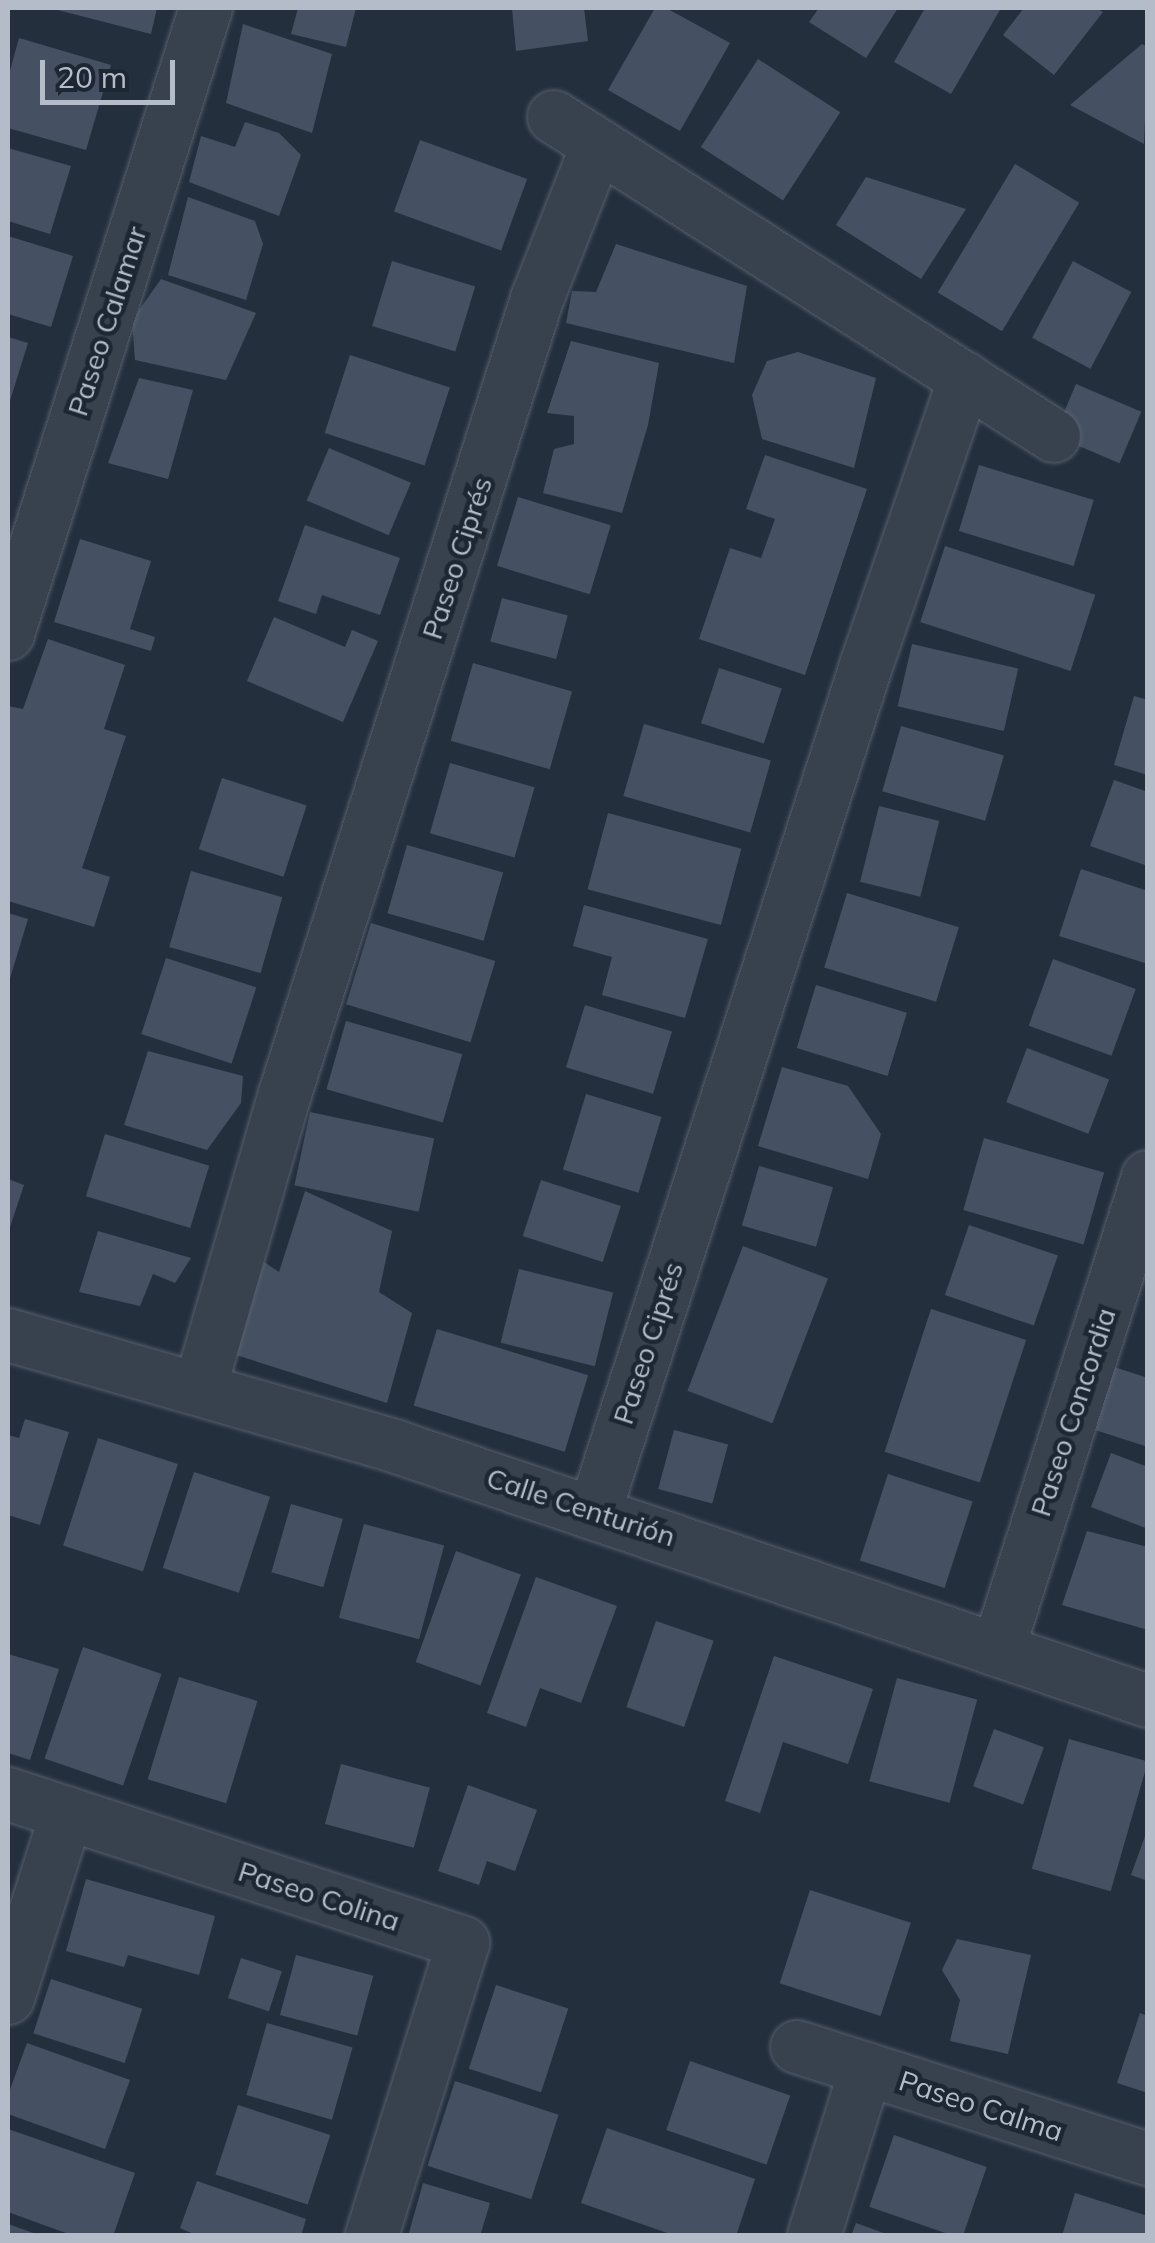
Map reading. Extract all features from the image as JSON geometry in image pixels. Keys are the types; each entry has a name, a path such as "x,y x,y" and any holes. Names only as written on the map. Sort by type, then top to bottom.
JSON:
{"street":[{"name":"Paseo Calamar","path":"8,634 206,8"},
{"path":"554,117 1054,436"},
{"name":"Paseo Ciprés","path":"200,1388 285,1094 537,299 597,147"},
{"name":"Paseo Ciprés","path":"596,1510 856,699 965,378"},
{"name":"Paseo Concordia","path":"999,1647 1148,1178"},
{"name":"Calle Centurión","path":"8,1335 200,1388 596,1510 1148,1701"},
{"path":"8,1794 67,1814 8,1998"},
{"name":"Paseo Colina","path":"67,1814 463,1943 372,2236"},
{"path":"798,2048 866,2070"},
{"name":"Paseo Calma","path":"814,2236 866,2070 1148,2160"}],"building":[{"path":"50,8 157,8 151,34"},
{"path":"298,8 356,8 346,47 291,34"},
{"path":"512,8 584,8 588,41 516,51"},
{"path":"655,8 666,8 730,43 680,131 608,90"},
{"path":"819,8 898,8 866,58 809,22"},
{"path":"925,8 1001,8 951,94 894,62"},
{"path":"1024,8 1096,8 1103,12 1054,75 1003,35"},
{"path":"243,24 332,54 312,133 226,103"},
{"path":"19,38 111,65 86,150 8,128 8,78"},
{"path":"1142,44 1148,47 1144,144 1070,105"},
{"path":"758,59 840,112 783,200 701,147"},
{"path":"245,122 279,133 301,155 279,216 189,182 201,136 235,147"},
{"path":"420,140 527,179 501,250 394,211"},
{"path":"8,148 71,166 50,234 8,221"},
{"path":"1015,164 1079,203 1002,331 938,293"},
{"path":"866,177 966,209 921,279 836,225"},
{"path":"188,197 255,221 263,244 246,300 168,275"},
{"path":"8,236 73,256 51,327 8,314"},
{"path":"616,244 747,286 734,363 566,323 572,291 596,292"},
{"path":"392,261 475,286 455,351 372,326"},
{"path":"1073,261 1131,292 1090,369 1032,338"},
{"path":"161,279 256,313 226,380 135,360 132,320"},
{"path":"8,337 28,343 8,407"},
{"path":"571,341 659,363 648,425 622,513 543,493 554,449 574,444 574,416 547,413"},
{"path":"798,352 876,378 854,468 762,439 752,395 767,361"},
{"path":"350,355 450,387 425,465 325,433"},
{"path":"139,378 193,390 168,479 108,463"},
{"path":"1076,384 1141,412 1119,463 1054,436"},
{"path":"329,448 411,483 389,535 307,500"},
{"path":"765,455 867,489 805,675 699,639 730,548 761,558 775,519 746,509"},
{"path":"979,465 1094,500 1074,566 959,531"},
{"path":"518,497 611,525 590,594 497,566"},
{"path":"305,525 400,558 380,615 322,595 316,614 278,601"},
{"path":"80,539 151,561 130,629 155,637 151,651 54,622"},
{"path":"945,546 1095,595 1071,671 920,622"},
{"path":"502,598 568,616 556,659 490,641"},
{"path":"274,617 345,647 352,630 378,641 343,722 247,681"},
{"path":"48,639 125,665 104,729 126,736 82,868 110,877 94,927 8,901 8,706 23,709"},
{"path":"912,644 1018,669 1004,731 898,706"},
{"path":"473,663 572,691 550,769 451,741"},
{"path":"719,668 782,688 764,744 701,723"},
{"path":"1134,696 1148,700 1148,775 1114,765"},
{"path":"644,724 771,760 750,832 623,796"},
{"path":"901,726 1004,755 985,821 882,791"},
{"path":"450,763 535,787 514,857 430,833"},
{"path":"222,778 307,806 283,877 199,849"},
{"path":"1114,780 1148,792 1148,866 1090,846"},
{"path":"879,806 939,821 920,897 860,882"},
{"path":"608,813 741,849 721,925 588,889"},
{"path":"407,845 503,873 484,941 387,913"},
{"path":"1081,869 1148,891 1148,964 1059,936"},
{"path":"191,871 282,897 261,973 169,947"},
{"path":"847,893 959,927 936,1002 824,968"},
{"path":"584,905 708,939 685,1018 602,995 612,957 573,946"},
{"path":"8,913 28,919 8,985"},
{"path":"371,923 495,961 470,1042 346,1004"},
{"path":"166,958 256,987 232,1063 141,1034"},
{"path":"1053,959 1136,989 1111,1056 1029,1026"},
{"path":"816,985 907,1013 888,1076 797,1048"},
{"path":"585,1005 672,1032 653,1094 566,1067"},
{"path":"346,1021 462,1054 443,1123 326,1089"},
{"path":"1027,1048 1109,1080 1088,1134 1006,1102"},
{"path":"148,1051 243,1076 241,1103 207,1150 124,1125"},
{"path":"782,1067 848,1086 881,1134 868,1179 758,1146"},
{"path":"586,1094 662,1117 638,1193 563,1170"},
{"path":"310,1112 434,1138 419,1212 294,1185"},
{"path":"105,1134 209,1166 190,1228 86,1196"},
{"path":"984,1138 1104,1172 1083,1245 963,1210"},
{"path":"759,1166 833,1187 816,1247 742,1226"},
{"path":"8,1179 24,1185 8,1233"},
{"path":"541,1180 621,1206 603,1262 523,1236"},
{"path":"305,1191 392,1231 379,1292 412,1313 387,1403 233,1354 264,1262 279,1272"},
{"path":"969,1225 1058,1256 1034,1326 945,1295"},
{"path":"98,1231 191,1258 175,1283 153,1274 140,1306 79,1292"},
{"path":"743,1246 828,1279 772,1423 687,1391"},
{"path":"519,1269 613,1292 595,1366 501,1343"},
{"path":"931,1309 1026,1340 980,1483 885,1452"},
{"path":"437,1329 588,1375 565,1452 414,1406"},
{"path":"1111,1366 1148,1378 1148,1447 1089,1428"},
{"path":"25,1419 69,1432 40,1525 8,1515 8,1435 19,1438"},
{"path":"674,1430 728,1444 712,1503 658,1489"},
{"path":"98,1438 178,1464 143,1571 63,1545"},
{"path":"1111,1453 1148,1467 1148,1529 1091,1507"},
{"path":"194,1472 270,1497 239,1593 163,1568"},
{"path":"888,1474 973,1502 945,1588 860,1561"},
{"path":"291,1504 343,1519 323,1587 271,1572"},
{"path":"364,1524 444,1545 419,1639 339,1618"},
{"path":"1087,1531 1148,1547 1148,1630 1062,1605"},
{"path":"456,1551 521,1575 480,1685 416,1662"},
{"path":"536,1577 617,1606 581,1703 540,1688 526,1727 487,1713"},
{"path":"656,1621 714,1641 684,1727 626,1707"},
{"path":"83,1647 161,1674 123,1786 45,1759"},
{"path":"8,1654 59,1669 30,1760 8,1753"},
{"path":"774,1656 873,1689 848,1764 783,1742 760,1813 725,1801"},
{"path":"179,1677 257,1701 226,1803 148,1779"},
{"path":"897,1678 977,1699 949,1803 869,1781"},
{"path":"994,1729 1044,1747 1023,1804 973,1786"},
{"path":"1069,1739 1148,1762 1111,1891 1032,1869"},
{"path":"341,1764 430,1788 414,1848 325,1824"},
{"path":"468,1785 537,1810 515,1871 487,1861 479,1885 438,1871"},
{"path":"1148,1828 1148,1881 1131,1875"},
{"path":"86,1879 215,1916 199,1975 128,1955 124,1967 66,1951"},
{"path":"810,1890 911,1923 881,2016 780,1983"},
{"path":"957,1939 1031,1955 1008,2054 950,2041 960,2000 942,1970"},
{"path":"296,1955 373,1976 357,2036 280,2015"},
{"path":"241,1958 282,1971 269,2011 228,1998"},
{"path":"51,1979 142,2009 125,2063 33,2033"},
{"path":"496,1985 568,2008 541,2092 469,2069"},
{"path":"1140,2013 1148,2016 1148,2093 1117,2083"},
{"path":"267,2023 353,2048 332,2120 246,2095"},
{"path":"27,2043 130,2080 105,2149 8,2114 8,2095"},
{"path":"690,2061 790,2096 766,2165 666,2130"},
{"path":"455,2081 559,2115 531,2199 427,2166"},
{"path":"238,2105 330,2135 308,2204 215,2174"},
{"path":"607,2128 755,2179 736,2236 676,2236 581,2203"},
{"path":"8,2129 135,2173 113,2236 74,2236 8,2212"},
{"path":"894,2135 987,2167 963,2236 869,2207"},
{"path":"197,2181 306,2219 301,2236 198,2236 180,2228"},
{"path":"423,2183 490,2203 480,2236 408,2236"},
{"path":"1075,2193 1148,2216 1148,2236 1062,2236"},
{"path":"856,2223 889,2235 889,2236 851,2236"},
{"path":"8,2224 39,2235 39,2236 8,2236"}]}
